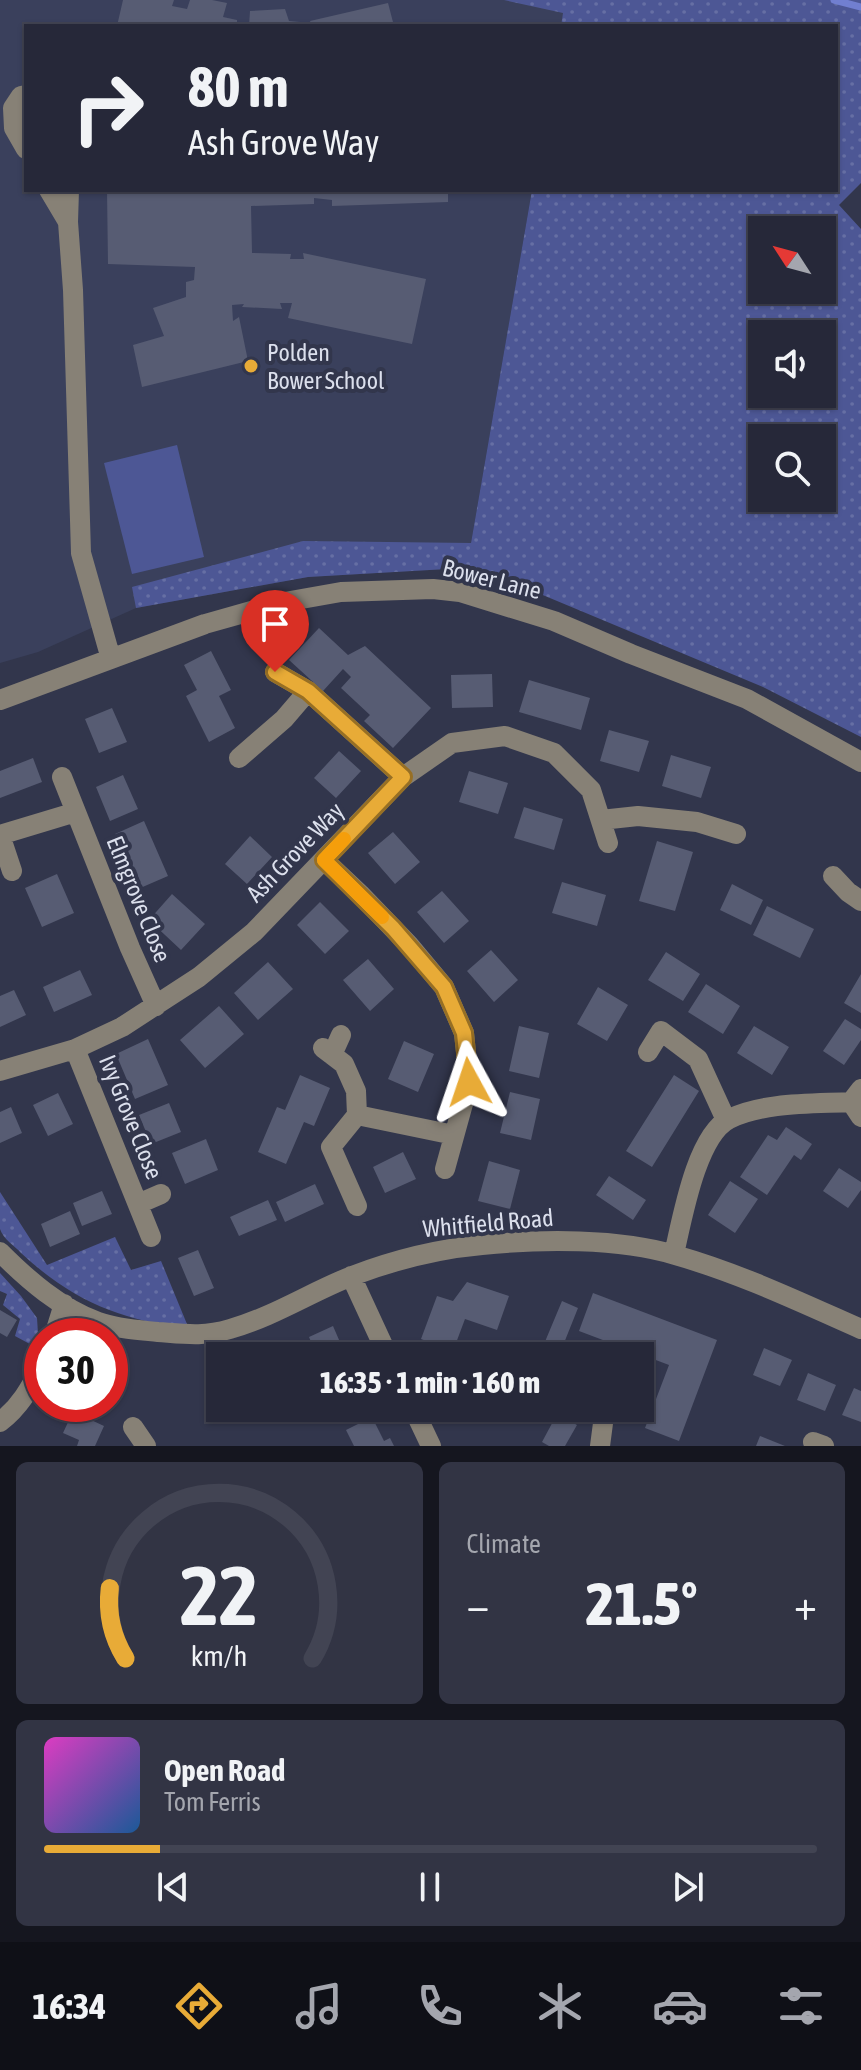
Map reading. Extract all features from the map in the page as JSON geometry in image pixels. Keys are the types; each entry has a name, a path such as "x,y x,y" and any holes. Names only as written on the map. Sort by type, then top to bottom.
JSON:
{"street":[{"path":"24,95 13,108 14,128 24,146"},
{"path":"50,192 68,222"},
{"path":"69,192 81,553 111,659"},
{"name":"Bower Lane","path":"0,700 205,624 279,603 341,592 433,589 460,592 554,621 747,699 861,762"},
{"path":"275,672 308,691 403,777"},
{"path":"239,758 284,719 308,691"},
{"name":"Ash Grove Way","path":"0,1071 75,1049 122,1027 199,977 254,932 403,777 452,743 505,736 554,753 591,790 608,843"},
{"name":"Elmgrove Close","path":"62,777 156,1006"},
{"path":"12,871 0,835 76,812"},
{"path":"601,820 638,816 697,822 736,834"},
{"path":"324,860 389,925 444,987 464,1033 469,1082 445,1169"},
{"path":"833,876 861,901"},
{"path":"648,1052 652,1026 698,1059 726,1120"},
{"path":"341,1035 327,1052 344,1064 356,1091 357,1115 331,1147 357,1206"},
{"name":"Ivy Grove Close","path":"75,1049 151,1237"},
{"path":"674,1254 696,1167 711,1136 726,1120 756,1109 858,1102"},
{"path":"357,1115 454,1135"},
{"name":"Ivy Grove Close","path":"138,1204 161,1194"},
{"name":"Whitfield Road","path":"0,1252 29,1280 98,1322 200,1336 260,1318 351,1276 408,1257 483,1245 562,1242 624,1245 674,1254 773,1290 861,1329"},
{"path":"351,1276 382,1342"},
{"path":"60,1318 64,1304"},
{"path":"0,1422 11,1414 24,1395"},
{"path":"420,1422 431,1446"},
{"path":"600,1446 603,1422"},
{"path":"133,1427 146,1446"}],"shaded area":[{"name":"Polden Bower School","path":"0,0 566,0 561,24 24,24 24,192 532,192 468,573 446,569 308,577 136,608 38,652 0,663"},
{"path":"504,0 861,0 861,183 839,205 861,229 861,737 763,687 507,580 447,569 308,577 136,608 132,587 303,541 471,543 532,192 838,192 838,24 561,24 563,13"},
{"path":"177,445 204,557 132,574 104,463"},
{"path":"0,1192 47,1265 115,1237 131,1270 161,1261 189,1329 119,1313 99,1306 60,1284 21,1253 2,1233"},
{"path":"0,1273 37,1318 24,1318 24,1341 15,1336 20,1319 3,1305 7,1294 0,1291"}],"building":[{"path":"123,0 174,0 172,6 187,9 190,0 212,0 227,3 223,17 237,20 237,24 117,24"},
{"path":"388,3 393,24 311,24 310,21"},
{"path":"285,9 289,21 301,24 249,24 250,11"},
{"path":"107,192 448,192 448,202 332,206 332,200 314,198 314,204 251,206 252,253 291,254 290,259 304,259 303,253 426,279 412,344 288,318 292,303 280,303 282,309 232,305 233,321 239,317 248,361 142,387 133,345 164,336 153,308 186,297 186,282 194,280 195,267 108,264"},
{"path":"319,628 348,655 365,646 431,708 393,748 364,721 370,715 341,688 351,677 343,669 323,691 289,660"},
{"path":"211,651 231,690 219,696 235,728 209,742 186,696 197,690 184,665"},
{"path":"492,674 493,707 452,708 451,675"},
{"path":"529,680 590,698 581,730 519,712"},
{"path":"112,708 127,742 99,753 85,719"},
{"path":"609,730 649,741 639,772 600,761"},
{"path":"339,751 361,771 336,798 314,778"},
{"path":"671,755 711,767 701,798 662,786"},
{"path":"33,758 42,782 0,798 0,771"},
{"path":"469,771 508,783 498,814 459,802"},
{"path":"123,775 138,809 110,821 96,787"},
{"path":"524,807 563,819 554,850 514,838"},
{"path":"144,821 168,876 138,889 115,834"},
{"path":"393,832 420,862 395,884 368,853"},
{"path":"250,836 272,857 247,884 225,864"},
{"path":"657,841 693,852 675,911 639,901"},
{"path":"57,874 74,913 42,927 25,888"},
{"path":"562,882 606,895 597,926 552,913"},
{"path":"732,884 763,900 751,925 720,910"},
{"path":"442,891 469,921 444,943 417,912"},
{"path":"172,894 205,924 181,950 149,920"},
{"path":"320,902 349,931 325,954 297,925"},
{"path":"767,906 814,929 800,958 753,935"},
{"path":"491,950 518,980 494,1002 467,971"},
{"path":"666,952 700,974 683,1001 648,980"},
{"path":"368,959 394,989 370,1011 343,980"},
{"path":"268,962 293,989 258,1020 234,993"},
{"path":"80,970 92,995 54,1012 43,987"},
{"path":"861,974 861,1013 844,1003"},
{"path":"706,984 740,1006 723,1034 688,1012"},
{"path":"598,987 628,1005 607,1041 577,1024"},
{"path":"14,990 26,1015 0,1027 0,996"},
{"path":"219,1006 244,1034 205,1068 180,1040"},
{"path":"845,1019 861,1029 861,1040 844,1065 823,1051"},
{"path":"519,1026 549,1033 539,1078 509,1071"},
{"path":"754,1026 789,1047 772,1075 737,1053"},
{"path":"148,1039 168,1085 135,1099 116,1054"},
{"path":"404,1041 434,1054 418,1092 388,1079"},
{"path":"300,1075 330,1088 314,1126 304,1122 286,1164 258,1152 277,1107 285,1110"},
{"path":"674,1075 699,1091 652,1167 626,1151"},
{"path":"510,1092 540,1099 531,1140 500,1133"},
{"path":"58,1093 73,1124 48,1136 33,1105"},
{"path":"169,1103 181,1132 151,1144 139,1115"},
{"path":"11,1107 22,1133 0,1143 0,1112"},
{"path":"786,1127 812,1144 801,1160 794,1155 767,1195 740,1177 768,1135 777,1140"},
{"path":"206,1139 218,1170 185,1184 172,1153"},
{"path":"403,1152 416,1179 385,1193 373,1167"},
{"path":"489,1161 520,1170 510,1209 478,1201"},
{"path":"839,1168 861,1182 861,1190 848,1208 823,1191"},
{"path":"609,1176 646,1200 633,1220 596,1195"},
{"path":"730,1181 758,1199 735,1233 708,1215"},
{"path":"315,1184 324,1204 285,1222 276,1202"},
{"path":"102,1191 112,1214 82,1226 73,1203"},
{"path":"268,1200 277,1220 239,1236 230,1217"},
{"path":"70,1211 80,1234 50,1247 41,1224"},
{"path":"198,1250 214,1288 194,1296 178,1258"},
{"path":"467,1282 509,1296 497,1330 465,1319 456,1342 421,1339 437,1296 453,1301"},
{"path":"593,1293 717,1340 679,1441 645,1428 647,1422 654,1422 654,1404 669,1365 654,1359 654,1342 608,1342 579,1331"},
{"path":"562,1301 578,1308 564,1342 545,1342"},
{"path":"0,1310 17,1320 7,1337 0,1333"},
{"path":"333,1326 340,1342 311,1342 309,1337"},
{"path":"764,1348 792,1360 780,1386 753,1375"},
{"path":"808,1373 836,1385 825,1411 797,1400"},
{"path":"854,1388 861,1391 861,1422 842,1415"},
{"path":"68,1422 95,1422 104,1426 95,1446 77,1446 79,1440 63,1433"},
{"path":"362,1422 374,1422 384,1441 390,1438 394,1446 354,1446 346,1430"},
{"path":"553,1422 577,1425 565,1446 549,1446 542,1442"},
{"path":"760,1436 785,1446 756,1446"}],"waterway":[{"path":"834,0 861,7"}],"slow traffic":[{"path":"344,839 324,860 382,917"}],"place":[{"name":"Polden Bower School","path":"251,366"}],"route":[{"path":"275,672 308,691 403,777 324,860 393,928 444,987 464,1033 469,1082"}]}
